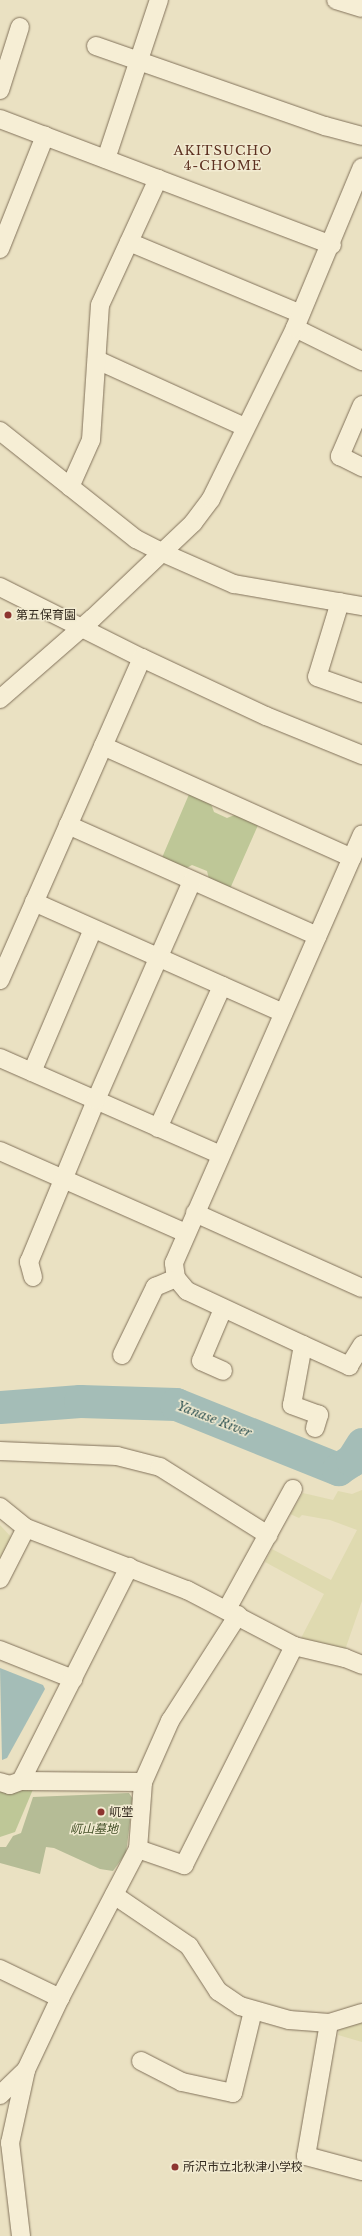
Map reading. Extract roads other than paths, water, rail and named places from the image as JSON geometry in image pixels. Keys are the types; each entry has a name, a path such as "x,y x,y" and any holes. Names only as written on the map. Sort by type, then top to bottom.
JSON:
{"street":[{"path":"106,159 159,0"},
{"path":"336,0 362,8"},
{"path":"0,90 20,27"},
{"path":"96,46 325,126 362,136"},
{"path":"0,119 332,245"},
{"path":"0,248 44,136"},
{"path":"0,699 81,628 193,523 212,499 245,427 298,321 332,245 362,167"},
{"path":"70,487 91,440 100,305 158,179"},
{"path":"130,242 298,321 362,361"},
{"path":"97,360 245,427"},
{"path":"362,405 340,456 362,467"},
{"path":"0,430 136,539 161,552 234,584 362,606"},
{"path":"0,587 142,658 266,716 362,755"},
{"path":"340,602 317,677 362,693"},
{"path":"0,980 142,658"},
{"path":"103,746 352,858"},
{"path":"68,825 317,936"},
{"path":"362,834 174,1263 176,1278 187,1292 349,1366 362,1345"},
{"path":"33,1277 29,1262 96,1100 192,881"},
{"path":"34,902 283,1013"},
{"path":"32,1072 93,928"},
{"path":"158,1128 222,986"},
{"path":"0,1058 220,1156"},
{"path":"0,1151 186,1233"},
{"path":"195,1213 362,1288"},
{"path":"122,1356 156,1287 176,1278"},
{"path":"223,1309 201,1362 223,1371"},
{"path":"303,1345 292,1405 319,1415 315,1428"},
{"path":"0,1451 117,1456 160,1467 268,1535"},
{"path":"21,2236 10,2143 26,2070 60,1998 138,1850 143,1782 170,1721 233,1612 268,1535 293,1489"},
{"path":"0,1507 26,1528 187,1590 233,1612 294,1646 345,1658 362,1665"},
{"path":"0,1579 26,1528"},
{"path":"21,1781 129,1567"},
{"path":"138,1850 184,1865 294,1646"},
{"path":"0,1650 73,1679"},
{"path":"0,1782 10,1784 21,1781 143,1782"},
{"path":"114,1895 189,1946 218,1990 240,2006 253,2012 289,2020 329,2024 362,2014"},
{"path":"0,1969 60,1998"},
{"path":"141,2061 182,2082 234,2093 253,2012"},
{"path":"329,2024 306,2156 362,2171"},
{"path":"0,2094 26,2070"}],"water":[{"path":"0,1668 43,1685 45,1689 7,1758 2,1760"}],"waterway":[{"name":"Yanase River","path":"0,1407 80,1401 176,1404 338,1469 352,1460 362,1444"}],"place":[{"name":"第五保育園","path":"8,615"},
{"name":"屼堂","path":"101,1812"},
{"name":"所沢市立北秋津小学校","path":"175,2167"}],"district":[{"name":"AKITSUCHO 4-CHOME","path":"223,160"}],"park label":[{"name":"屼山墓地","path":"94,1829"}]}
